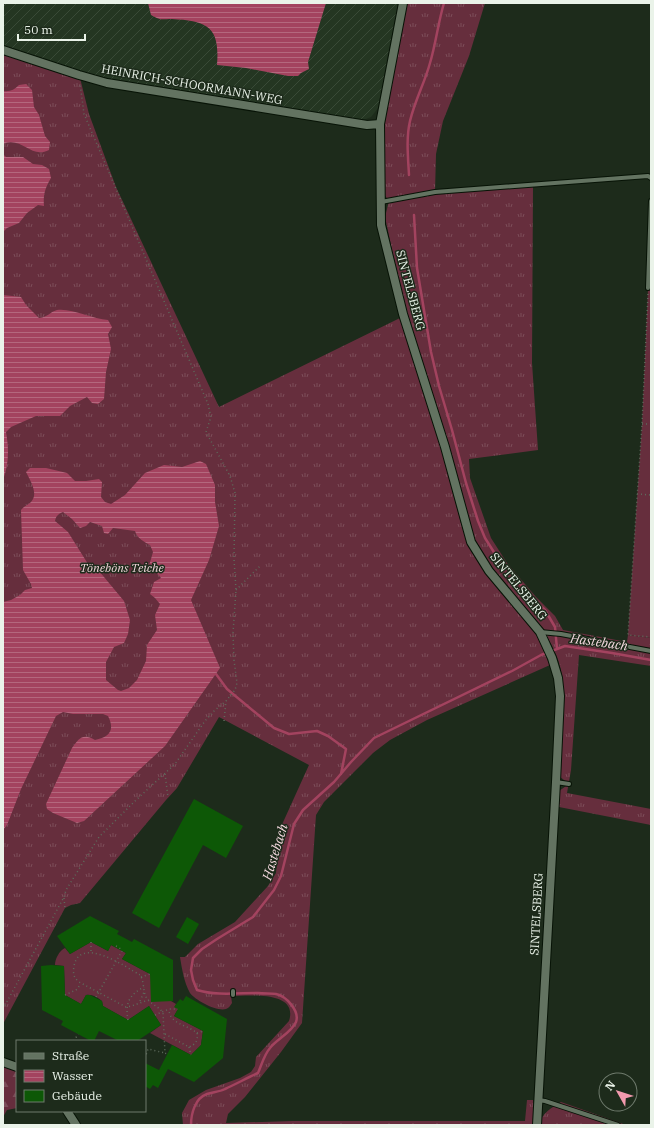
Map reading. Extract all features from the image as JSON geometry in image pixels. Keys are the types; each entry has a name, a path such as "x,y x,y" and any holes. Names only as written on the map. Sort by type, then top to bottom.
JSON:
{"street":[{"name":"SINTELSBERG","path":"403,3 380,124 381,225 403,314 445,447 471,542 489,571 540,632 552,658 558,678 560,696 556,782 537,1125"},
{"name":"HEINRICH-SCHOORMANN-WEG","path":"3,50 79,75 107,82 367,125 380,124"},
{"path":"3,1062 16,1067"},
{"path":"68,1112 76,1125"}],"lane":[{"path":"380,202 435,192 648,176 651,178"},
{"path":"648,288 651,202"},
{"path":"540,632 561,634 651,651"},
{"path":"556,782 569,784"},
{"path":"538,1100 618,1125"}],"path":[{"path":"3,1009 64,897 66,890 100,837 136,800 175,764 205,721 235,690 237,683 233,633 236,590 234,559 235,493 230,476 206,432 211,417 208,404 84,114 79,75"},
{"path":"648,288 642,424 636,494 628,635 651,637"},
{"path":"642,424 651,424"},
{"path":"636,494 651,495"},
{"path":"236,590 260,566"},
{"path":"224,721 226,701"},
{"path":"165,774 168,797"},
{"path":"64,897 65,908"},
{"path":"91,942 91,952"},
{"path":"96,997 122,950 116,946"},
{"path":"137,1004 144,995 144,987 141,977 136,973 98,953 91,952 83,954 75,960 73,974 74,978 81,984 126,1007 137,1004 141,1002 149,1000"},
{"path":"141,977 150,974"},
{"path":"65,995 76,990 81,984"},
{"path":"128,1020 126,1007 129,999 144,987"},
{"path":"144,992 149,1000 162,1011 166,1053 148,1049 146,1055"},
{"path":"169,1009 169,1013 174,1020 197,1033 203,1031"},
{"path":"155,1015 169,1009 178,1009"},
{"path":"164,1033 190,1047"},
{"path":"190,1047 198,1040 197,1033"},
{"path":"75,1040 78,1034"},
{"path":"190,1047 191,1055"}],"shaded area":[{"path":"3,3 398,3 378,108 371,117 363,120 271,107 109,80 70,69 3,47"}],"green space":[{"path":"403,3 485,3 469,56 443,121 436,154 435,192 533,185 532,363 538,450 469,459 470,478 491,538 507,563 536,597 555,616 563,630 627,642 628,635 651,638 651,666 579,655 569,784 559,776 563,684 558,659 552,645 534,618 488,564 469,526 400,287 385,217 389,201 383,193 385,122"},
{"path":"3,53 80,78 89,114 116,187 219,407 400,318 439,441 462,527 468,543 486,572 533,629 550,665 427,720 390,740 373,753 324,802 316,815 302,1023 245,1097 228,1114 226,1123 293,1121 525,1121 527,1100 533,1100 536,1125 183,1125 182,1113 189,1100 206,1090 240,1078 251,1072 255,1066 256,1057 289,1021 290,1011 287,1004 280,999 259,996 231,996 232,1003 228,1008 217,1009 201,1002 193,996 186,984 180,957 185,957 198,944 235,922 268,886 276,873 280,829 309,765 219,717 177,788 80,903 65,908 3,1024"},
{"path":"650,244 651,638 628,635 642,424"},
{"path":"569,784 567,793 651,809 651,825 559,807 559,791"},
{"path":"91,942 108,951 111,945 126,953 122,959 150,974 171,1001 176,1004 175,1007 178,1009 174,1016 203,1031 201,1045 191,1055 150,1033 161,1025 149,1006 128,1020 103,1006 102,1001 94,996 86,995 81,1004 65,995 64,966 55,965 58,955 65,948 70,954"},
{"path":"3,1062 16,1067 16,1108 7,1110 3,1117"},
{"path":"561,1102 626,1125 539,1125 542,1117 550,1109"}],"water":[{"path":"148,3 326,3 308,62 309,69 298,76 288,76 246,68 217,65 216,42 214,34 209,28 203,24 195,22 157,18 151,15"},
{"path":"26,84 32,90 34,107 39,115 45,136 50,142 49,150 43,152 37,152 23,145 12,142 5,143 3,145 3,91 10,91 19,85"},
{"path":"3,154 6,157 23,157 33,164 42,165 49,169 51,178 45,192 44,206 38,205 27,213 19,223 7,228 3,232"},
{"path":"3,295 21,297 26,305 39,318 45,317 57,310 63,310 108,320 112,327 108,334 111,349 106,372 104,399 98,404 92,403 87,397 70,406 60,416 36,416 11,427 6,432 8,456 3,480"},
{"name":"Töneböns Teiche","path":"200,461 206,464 215,485 215,502 219,526 209,560 191,600 220,668 165,746 84,821 77,823 53,813 47,809 46,804 72,748 79,739 87,737 95,740 100,739 108,735 111,725 108,716 103,714 73,714 63,712 56,716 21,789 7,825 3,830 3,602 11,600 25,590 32,588 23,570 21,510 31,502 34,495 33,487 26,472 30,468 46,468 67,473 75,481 99,479 102,482 101,497 105,502 111,504 125,495 145,473 164,465 182,467","holes":["63,512 80,528 86,526 90,522 102,526 104,533 108,534 113,528 135,531 139,538 150,545 153,552 149,566 161,578 154,582 150,594 160,604 155,615 157,630 147,645 146,661 137,680 129,688 121,691 106,680 106,662 114,647 124,643 128,634 130,620 124,601 99,571 88,564 68,532 55,521 58,515"]}],"building":[{"path":"194,799 243,826 226,858 203,845 159,928 132,913"},
{"path":"90,916 119,931 117,934 132,942 134,939 173,960 173,1001 151,1002 150,974 122,959 126,953 111,945 108,951 91,942 70,954 57,936"},
{"path":"187,917 199,924 188,944 176,937"},
{"path":"41,966 64,966 65,995 81,1004 86,995 90,995 102,1001 103,1006 128,1020 149,1006 161,1025 138,1040 117,1040 99,1031 94,1040 89,1040 61,1025 63,1021 42,1010"},
{"path":"186,996 227,1019 223,1058 194,1082 168,1069 158,1088 153,1085 150,1089 146,1087 146,1064 159,1070 172,1045 191,1055 201,1045 203,1031 174,1016 178,1009 174,1007 180,999 183,1001"}],"waterway":[{"path":"409,175 408,141 410,121 430,63 444,3"},
{"path":"414,215 417,268 431,352 439,386 478,521 485,538 497,557 533,599 545,610 555,627 557,649"},
{"name":"Hastebach","path":"191,1125 194,1107 199,1099 207,1094 223,1090 258,1073 268,1051 294,1026 297,1018 294,1009 288,1001 280,995 258,993 219,994 197,990 191,970 193,958 202,949 253,917 274,890 281,876 294,824 303,810 334,782 374,738 512,671 541,655 565,646 651,660"},
{"path":"216,674 227,689 274,728 289,734 317,731 328,736 346,749 341,774"}]}
